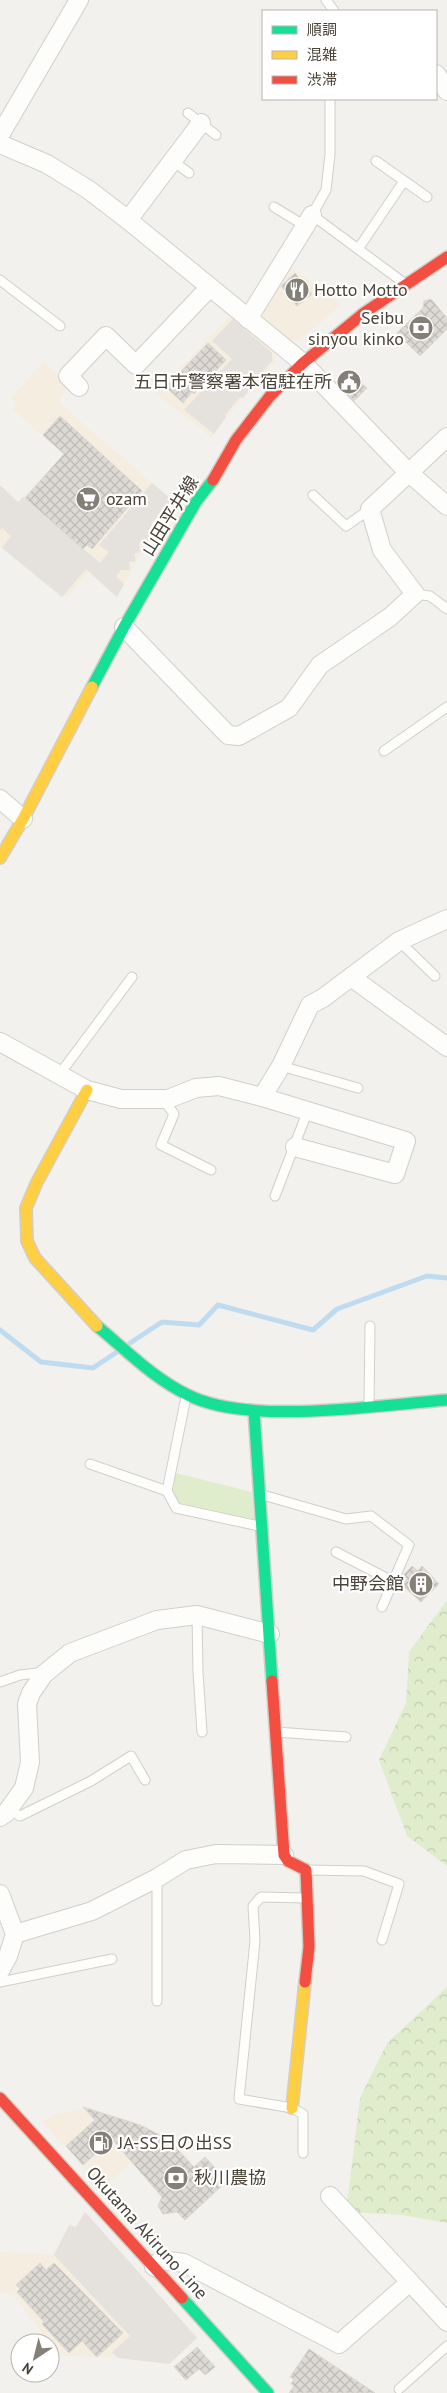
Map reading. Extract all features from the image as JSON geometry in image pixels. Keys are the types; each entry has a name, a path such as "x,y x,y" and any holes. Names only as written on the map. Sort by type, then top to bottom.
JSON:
{"street":[{"path":"0,135 79,0"},
{"path":"437,75 447,90"},
{"path":"128,220 173,161 194,118"},
{"path":"0,144 47,164 89,190 128,220 248,320 303,363 408,472 447,506"},
{"path":"248,320 309,220"},
{"name":"山田平井線","path":"0,858 23,819 124,628 196,502 218,474 236,440 270,396 303,363 364,313 447,257"},
{"path":"431,268 442,278"},
{"path":"80,387 68,376 106,336 136,365 209,288"},
{"path":"124,628 228,736 239,736 289,708 320,665 390,617 415,594 382,550 370,509 447,437"},
{"path":"0,800 23,819"},
{"path":"262,1097 281,1066 310,1004 323,998 399,941 447,919"},
{"path":"351,977 447,1047"},
{"path":"0,1042 87,1090 121,1099 163,1099 196,1088 219,1086 308,1110 406,1141 394,1174 295,1147"},
{"path":"87,1090 37,1182 26,1208 27,1241 35,1258 88,1318 136,1359 187,1394 210,1404 254,1411 311,1410 447,1400"},
{"path":"254,1411 284,1855 288,1861 306,1870 309,1946 292,2108"},
{"path":"4,1813 24,1788 30,1762 27,1704 31,1693 47,1672 70,1653 157,1620 196,1615 270,1634"},
{"path":"15,1934 92,1911 157,1878 186,1860 216,1854 284,1855"},
{"path":"0,1894 15,1934 8,1956 0,1970"},
{"name":"Okutama Akiruno Line","path":"0,2098 268,2393"},
{"path":"330,2196 447,2322"},
{"path":"154,2267 161,2260 184,2263 339,2344 410,2282"}],"lane":[{"path":"309,220 326,190 330,154 330,100"},
{"path":"194,118 216,135"},
{"path":"173,161 189,173"},
{"path":"376,161 427,197"},
{"path":"358,249 404,181"},
{"path":"274,207 309,220 358,249 406,284"},
{"path":"0,280 60,326"},
{"path":"313,495 346,526 370,509"},
{"path":"415,594 430,596 447,609"},
{"path":"384,751 447,707"},
{"path":"399,941 435,976"},
{"path":"59,1075 132,978"},
{"path":"281,1066 358,1088"},
{"path":"163,1099 174,1114 161,1145 211,1170"},
{"path":"275,1196 308,1110"},
{"path":"369,1405 370,1326"},
{"path":"187,1394 167,1490 176,1508 262,1526"},
{"path":"90,1464 167,1490"},
{"path":"260,1494 346,1520 371,1516 409,1544 382,1607"},
{"path":"336,1552 392,1581"},
{"path":"196,1615 202,1732"},
{"path":"0,1682 20,1675 47,1672"},
{"path":"276,1732 346,1737"},
{"path":"4,1813 20,1816 91,1781 131,1756 145,1780"},
{"path":"306,1870 364,1871 399,1884 382,1940"},
{"path":"157,1878 157,2001"},
{"path":"303,2153 303,2114 292,2108 239,2099 256,1940 253,1906 261,1897 307,1898"},
{"path":"0,1982 112,1959"},
{"path":"399,2389 447,2346"}],"shaded area":[{"path":"288,265 342,304 299,340 286,341 257,316"},
{"path":"230,316 274,352 275,363 211,437 156,394"},
{"path":"233,319 272,353 272,361 254,381 256,382 243,398 240,397 225,415 226,417 214,434 184,410 232,359 212,341"},
{"path":"44,362 70,385 60,397 61,405 171,499 117,597 88,572 68,596 65,594 62,597 0,546 0,485 18,502 64,454 13,410 18,404 11,398"},
{"path":"152,483 171,499 164,513 162,512 151,524 156,527 146,544 140,541 140,552 134,554 136,561 129,562 130,570 121,570 116,576 124,584 117,597 86,569 62,597 2,548 11,536 2,528 0,530 0,485 18,502 23,497 100,563 109,552 99,545"},
{"name":"JA-SS日の出SS","path":"89,2108 141,2124 154,2131 129,2153 135,2159 103,2189 43,2122 57,2114"},
{"path":"85,2212 197,2338 169,2364 118,2358 60,2355 60,2333 41,2333 14,2296 0,2292 0,2252 54,2255 69,2225 76,2227"},
{"path":"85,2212 197,2338 169,2364 118,2358 112,2352 130,2336 54,2255 69,2225 76,2227"}],"green space":[{"path":"176,1473 252,1492 254,1520 211,1513 179,1504 171,1494"},
{"path":"447,1600 447,1866 407,1836 379,1760 406,1703 409,1652"},
{"path":"447,1987 447,2223 402,2215 346,2212 360,2098 387,2043"}],"building":[{"path":"295,273 312,294 297,306 281,286"},
{"name":"Seibu sinyou kinko","path":"431,299 447,318 447,329 420,356 397,333 423,308 424,301"},
{"path":"208,343 226,360 183,403 166,387"},
{"path":"347,372 367,388 354,401 336,382"},
{"path":"60,416 142,491 92,549 87,545 83,549 25,498 64,454 43,435"},
{"name":"中野会館","path":"412,1566 418,1571 422,1566 439,1584 421,1602 402,1585 405,1582 402,1578 403,1575"},
{"path":"83,2107 140,2125 168,2139 194,2167 205,2157 227,2181 185,2220 177,2212 163,2214 158,2206 162,2197 112,2139 83,2165 66,2146 95,2120"},
{"path":"40,2263 46,2270 54,2263 123,2333 97,2357 82,2341 69,2353 60,2343 60,2333 50,2333 42,2324 44,2322 17,2292 20,2289 16,2285"},
{"path":"197,2347 215,2367 205,2375 199,2369 186,2380 174,2367"},
{"path":"309,2349 375,2393 289,2393 294,2386 291,2384 294,2379 290,2377"}],"waterway":[{"path":"130,1343 162,1322 199,1325 218,1305 313,1330 337,1309 427,1276 447,1278"},
{"path":"0,1330 41,1362 93,1368 117,1352"}],"traffic: fast":[{"path":"92,687 124,627 196,502 213,480"},
{"path":"97,1326 164,1381 188,1395 214,1404 245,1410 279,1412 351,1409 447,1400"},
{"path":"254,1411 272,1681"},
{"path":"182,2298 268,2393"}],"traffic: slow":[{"path":"0,858 23,819 92,687"},
{"path":"87,1090 37,1182 26,1208 27,1241 35,1258 97,1326"},
{"path":"292,2108 305,1982"}],"traffic: jam":[{"path":"213,480 236,440 270,396 303,363 364,313 447,257"},
{"path":"272,1681 284,1855 288,1861 306,1870 309,1947 305,1982"},
{"path":"0,2098 182,2298"}],"place":[{"name":"Hotto Motto","path":"297,290"},
{"name":"Seibu sinyou kinko","path":"421,328"},
{"name":"五日市警察署本宿駐在所","path":"349,382"},
{"name":"ozam","path":"88,499"},
{"name":"中野会館","path":"421,1584"},
{"name":"JA-SS日の出SS","path":"101,2143"},
{"name":"秋川農協","path":"176,2178"}]}
